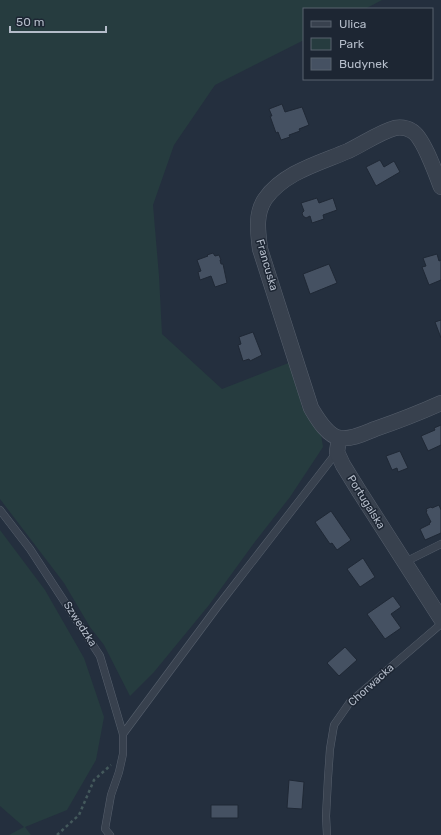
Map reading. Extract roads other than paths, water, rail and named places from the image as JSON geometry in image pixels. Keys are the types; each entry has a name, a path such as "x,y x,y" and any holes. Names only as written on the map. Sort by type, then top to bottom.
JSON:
{"street":[{"name":"Francuska","path":"338,445 330,433 320,424 311,408 260,249 258,217 261,208 265,199 279,185 292,176 393,129 402,127 414,131 421,140 441,187"},
{"path":"338,445 354,437 410,417 441,403"},
{"name":"Portugalska","path":"338,445 359,492 441,618"}],"lane":[{"path":"123,734 338,445"},
{"name":"Szwedzka","path":"0,510 30,549 100,656 123,734 123,754 119,772 110,795 105,829 110,835"},
{"path":"405,562 441,544"},
{"name":"Chorwacka","path":"327,835 326,816 328,778 330,749 334,725 350,702 441,624"}]}
